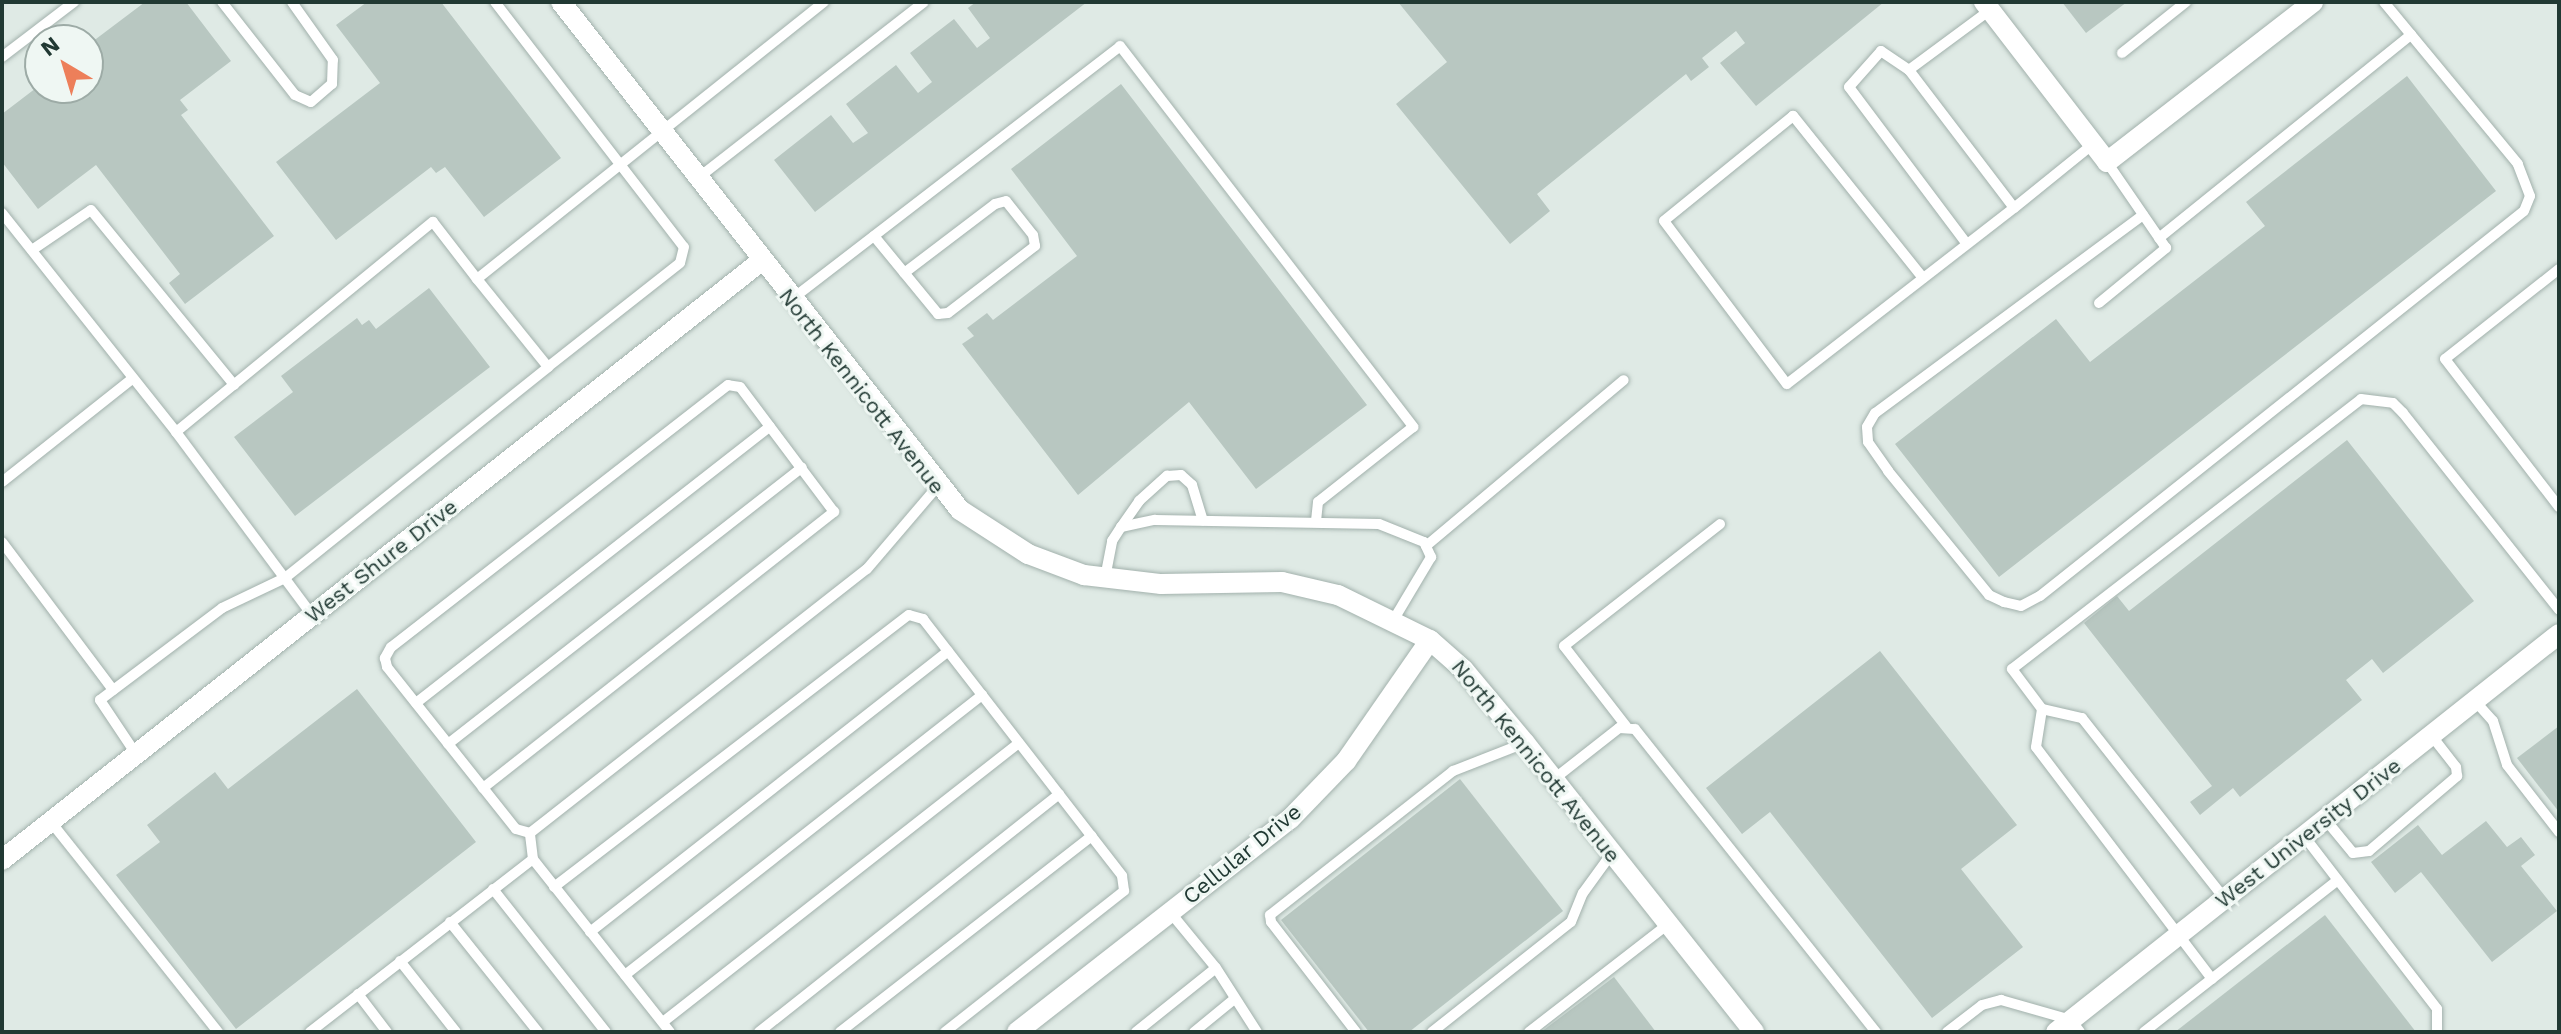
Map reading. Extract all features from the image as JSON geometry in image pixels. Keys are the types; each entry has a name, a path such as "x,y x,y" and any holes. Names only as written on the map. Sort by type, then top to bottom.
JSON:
{"street":[{"name":"North Kennicott Avenue","path":"561,2 937,487 1009,543 1051,564 1104,580 1275,581 1332,593 1394,619 1430,640 1464,670 1525,743 1754,1032"},
{"path":"1987,6 2107,162 2313,2"},
{"name":"West Shure Drive","path":"2,860 760,262"},
{"name":"West University Drive","path":"2069,1028 2179,935 2559,634"},
{"name":"Cellular Drive","path":"1017,1032 1290,819 1332,779 1430,640"}],"lane":[{"path":"2,57 74,2"},
{"path":"222,2 295,95 311,102 332,84 333,60 292,2"},
{"path":"136,754 100,700 222,608 285,578 680,263 684,253 619,161 495,2"},
{"path":"477,279 619,161 824,2"},
{"path":"696,179 924,2"},
{"path":"2122,53 2186,2"},
{"path":"2143,215 1875,413 1867,427 1868,442 1888,471 1989,595 2004,602 2021,606 2040,596 2524,211 2530,196 2518,164 2384,2"},
{"path":"1909,70 1987,6"},
{"path":"2159,238 2411,35"},
{"path":"790,300 1120,46 1413,427 1318,502 1316,522"},
{"path":"1967,244 1849,87 1881,51 1909,70 2014,208"},
{"path":"1923,278 1793,116 1664,221 1787,384 2014,208 2093,144"},
{"path":"2099,303 2166,248 2107,162"},
{"path":"874,236 904,273 938,314 948,313 1035,246 1033,235 1006,201 995,204 904,273"},
{"path":"32,250 91,210 234,385"},
{"path":"2,213 176,432 312,615"},
{"path":"176,432 433,222 548,367"},
{"path":"2559,269 2445,359 2559,507"},
{"path":"2,482 133,378"},
{"path":"1426,546 1624,380"},
{"path":"483,788 829,519 832,505 740,387 728,385 391,647 385,658 387,667 483,788 516,829 530,833"},
{"path":"2225,899 2082,718 2042,709 2012,669 2350,404 2377,399 2393,403 2403,413 2559,610"},
{"path":"416,703 770,426"},
{"path":"448,744 802,467"},
{"path":"1104,580 1112,541 1139,501 1167,476 1181,475 1192,485 1203,520"},
{"path":"530,833 867,569 937,487"},
{"path":"1121,527 1155,520 1379,524 1426,546 1431,557 1394,619"},
{"path":"1720,524 1564,646 1626,726 1649,741 1876,1032"},
{"path":"2,542 113,690"},
{"path":"554,887 909,615 923,619 1122,876 1124,891 945,1032"},
{"path":"590,932 948,651"},
{"path":"625,975 982,695"},
{"path":"2475,701 2493,721 2507,765 2559,832"},
{"path":"2042,709 2036,747 2212,979"},
{"path":"1554,779 1626,726"},
{"path":"2325,819 2353,853 2369,851 2457,776 2456,767 2431,735"},
{"path":"663,1022 1019,743"},
{"path":"1356,1032 1270,915 1453,771 1525,743"},
{"path":"759,1032 1059,794"},
{"path":"51,822 218,1032"},
{"path":"530,833 533,859 670,1032"},
{"path":"840,1032 1092,836"},
{"path":"2304,836 2437,1009 2437,1032"},
{"path":"1432,1032 1571,922 1583,893 1612,853"},
{"path":"310,1032 533,859"},
{"path":"2144,1032 2338,880"},
{"path":"493,889 606,1032"},
{"path":"1170,912 1216,968 1233,1000 1257,1032"},
{"path":"450,922 538,1032"},
{"path":"1529,1032 1668,924"},
{"path":"400,961 456,1032"},
{"path":"1136,1032 1216,968"},
{"path":"358,994 387,1032"},
{"path":"1194,1032 1233,1000"},
{"path":"1947,1032 1982,1005 2001,1000 2069,1028"}],"building":[{"path":"145,2 186,2 231,61 180,100 188,110 181,115 274,236 185,304 169,283 180,274 96,165 38,209 2,162 2,114 24,97 24,104 104,104 104,33"},
{"path":"367,2 441,2 561,158 484,217 445,167 436,173 431,167 336,240 276,162 380,83 336,25"},
{"path":"976,2 1087,2 815,212 774,160 831,115 853,143 868,133 846,104 896,65 918,93 932,82 910,53 954,19 977,48 990,38 968,8"},
{"path":"1398,2 1884,2 1756,106 1720,63 1745,43 1736,31 1702,58 1709,67 1691,81 1686,74 1537,194 1550,211 1510,244 1396,104 1447,62"},
{"path":"2062,2 2127,2 2086,33"},
{"path":"2407,76 2496,191 1999,577 1895,444 2056,319 2090,362 2265,226 2246,202"},
{"path":"1121,84 1367,405 1256,489 1189,402 1078,495 962,344 974,336 967,328 987,313 993,320 1077,256 1011,169"},
{"path":"429,288 490,367 295,516 234,437 293,392 281,376 357,318 362,325 369,320 376,329"},
{"path":"2347,440 2474,601 2383,673 2372,659 2346,680 2362,700 2240,797 2233,788 2200,815 2190,802 2212,786 2084,623 2117,596 2129,611"},
{"path":"1880,651 2017,825 1961,869 2023,947 1932,1018 1770,812 1742,834 1706,788"},
{"path":"357,689 476,842 236,1029 116,875 160,842 147,825 215,772 228,789"},
{"path":"2559,726 2559,812 2517,758"},
{"path":"1460,779 1563,911 1409,1032 1369,1032 1281,920"},
{"path":"2486,821 2507,847 2521,837 2535,855 2521,866 2557,911 2492,962 2421,872 2395,893 2371,862 2418,825 2442,855"},
{"path":"2325,915 2416,1032 2175,1032"},
{"path":"1614,977 1656,1032 1541,1032"}]}
